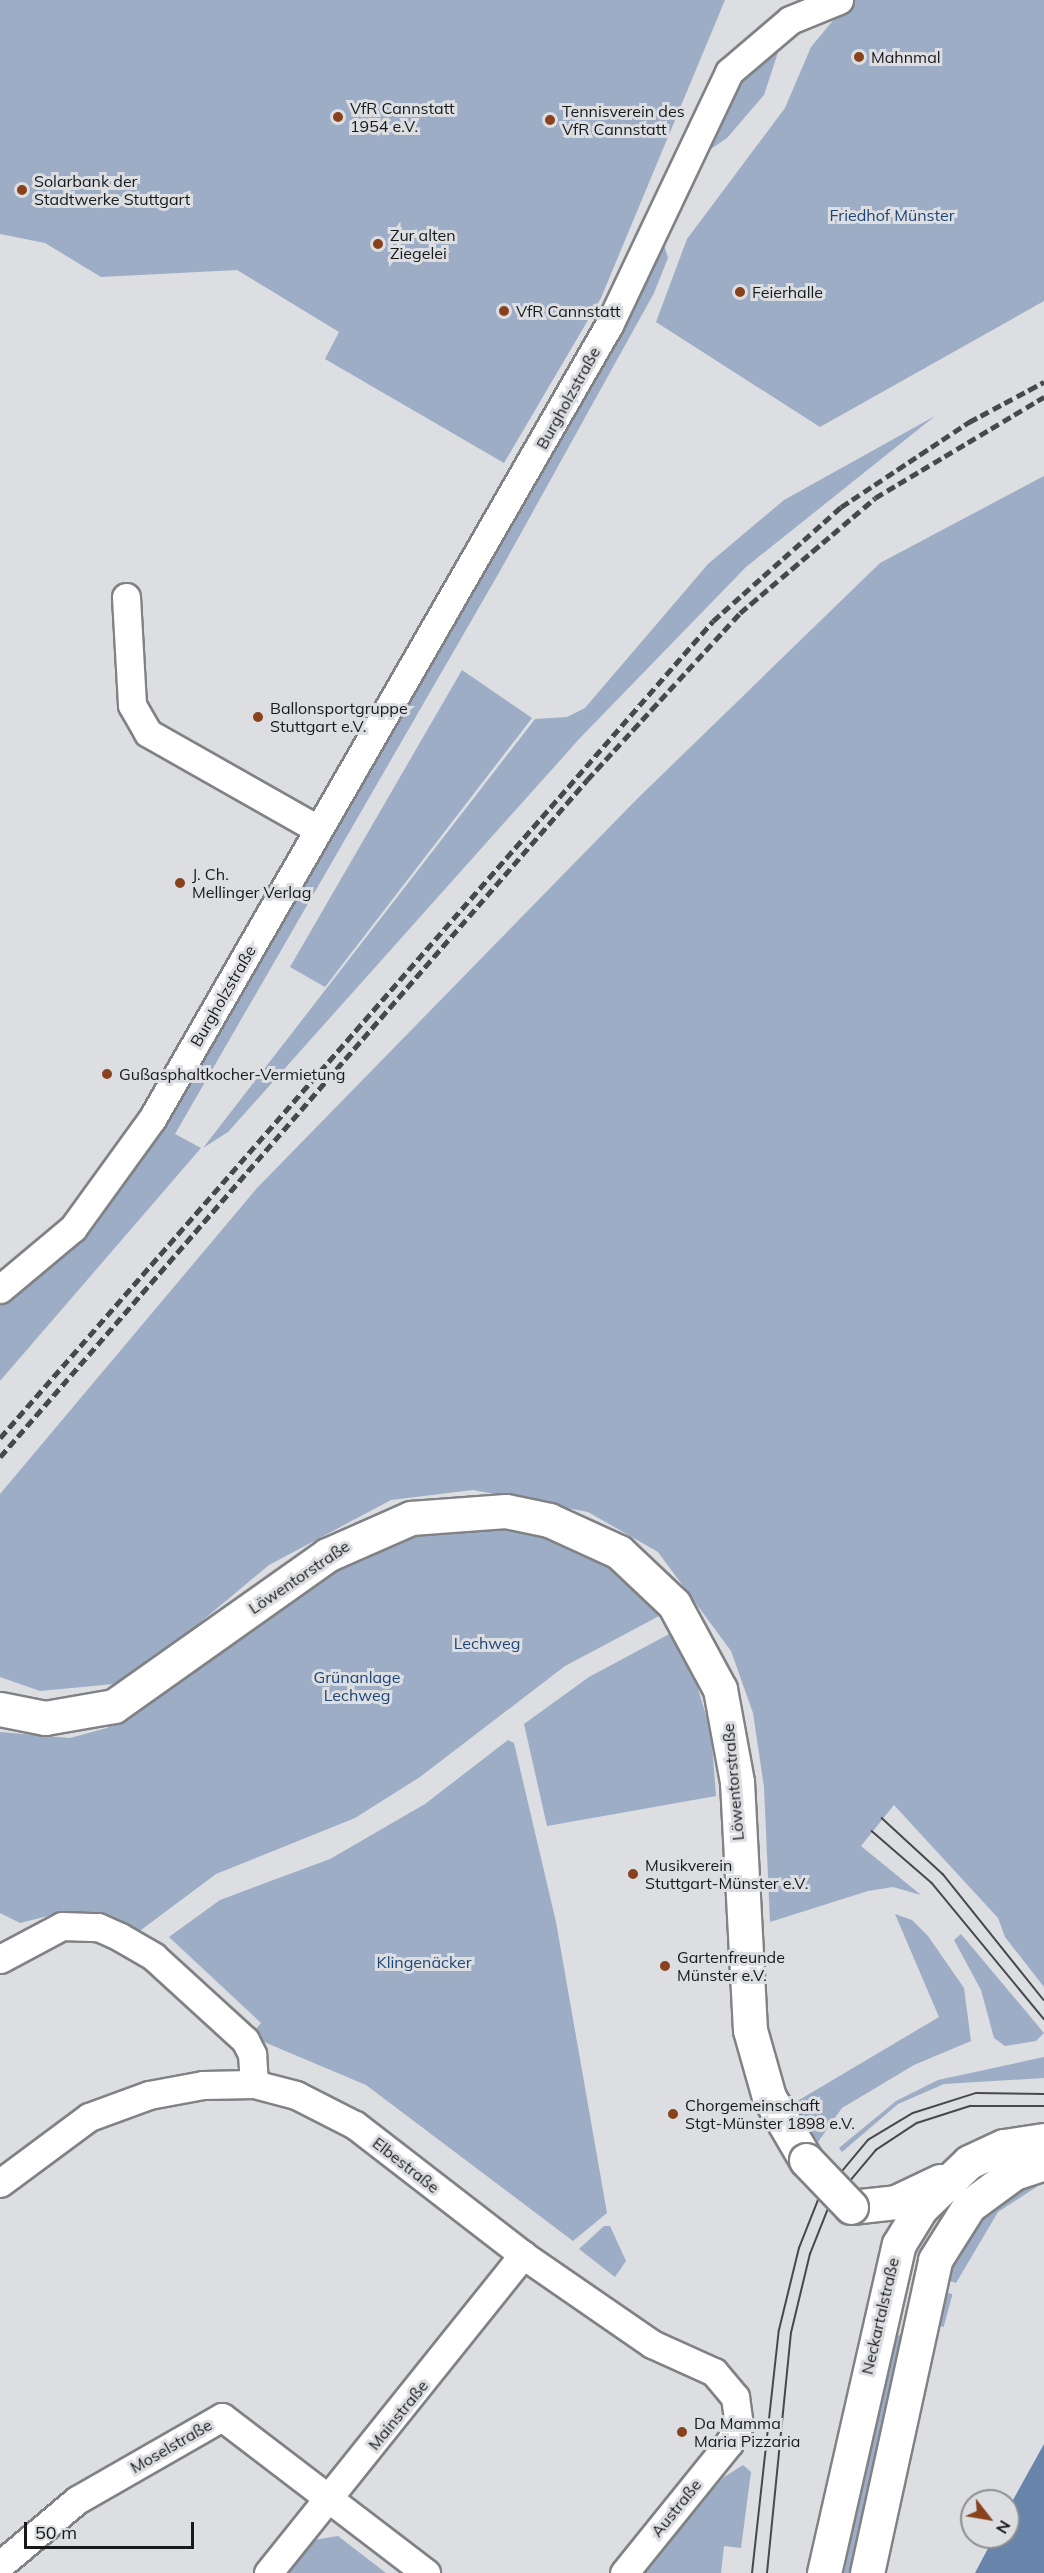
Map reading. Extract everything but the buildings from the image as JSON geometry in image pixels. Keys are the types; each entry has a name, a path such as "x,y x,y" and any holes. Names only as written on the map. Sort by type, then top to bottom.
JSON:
{"main road":[{"name":"Löwentorstraße","path":"0,1709 45,1718 114,1706 327,1555 366,1534 434,1514 506,1510 587,1534 652,1578 682,1615 720,1689 731,1738 750,2031 769,2097 806,2160 851,2207 899,2244 935,2260"},
{"name":"Neckartalstraße","path":"824,2573 899,2244 921,2208 955,2174 988,2152 1044,2140"},
{"path":"867,2573 935,2260 969,2206 1014,2173 1044,2163"},
{"path":"851,2207 896,2202 955,2174"}],"street":[{"name":"Burgholzstraße","path":"0,1289 73,1228 111,1180 318,829 609,325 729,72 790,20 839,0"},
{"path":"126,597 132,705 144,728 318,829"},
{"path":"0,1959 62,1926 98,1927 120,1937 154,1957 245,2040 252,2054 254,2084"},
{"name":"Elbestraße","path":"0,2183 89,2117 149,2095 254,2084 296,2095 355,2125 523,2255 652,2344 714,2372 735,2397 739,2425 729,2443"},
{"name":"Mainstraße","path":"268,2573 523,2255"},
{"name":"Moselstraße","path":"0,2565 77,2500 222,2417 328,2501 426,2573"},
{"name":"Austraße","path":"624,2573 729,2443"}],"green space":[{"name":"VfR Cannstatt 1954 e.V.","path":"0,0 725,0 601,298 504,463 325,359 339,332 237,270 101,277 45,243 0,234"},
{"name":"Friedhof Münster","path":"850,0 1044,0 1044,301 820,427 656,322 687,239 785,108 811,47"},
{"path":"783,37 764,95 727,138 696,159 732,77"},
{"path":"662,238 668,258 654,293 500,571 175,1134 201,1148 0,1381 0,1300 93,1220 162,1129"},
{"path":"935,416 746,567 580,738 228,1132 203,1148 535,719 567,717 585,708 708,564 784,500"},
{"path":"1044,476 1044,1987 1005,1937 998,1918 894,1805 861,1846 921,1895 893,1887 868,1891 770,1922 764,1787 753,1713 731,1651 658,1552 588,1512 473,1490 391,1500 269,1565 172,1646 114,1684 40,1691 0,1677 0,1494 257,1188 637,799 880,563"},
{"path":"462,670 532,718 325,987 290,967"},
{"name":"Grünanlage Lechweg","path":"500,1524 586,1552 614,1569 661,1615 565,1666 420,1777 355,1818 216,1874 137,1933 67,1911 20,1923 0,1913 0,1732 70,1738 107,1728 321,1576 413,1531"},
{"path":"673,1632 692,1669 711,1732 716,1796 547,1826 524,1724 589,1677"},
{"name":"Klingenäcker","path":"508,1740 514,1743 556,1922 607,2213 573,2241 366,2085 250,2036 261,2023 169,1937 220,1900 330,1859 425,1804"},
{"path":"895,1914 912,1920 928,1936 964,1988 971,2041 914,2065 842,2108 818,2142 794,2103 939,2017"},
{"path":"961,1934 1044,2033 1036,2041 1005,2046 994,2038 981,1990 954,1940"},
{"path":"1044,2057 1044,2078 944,2084 898,2104 842,2152 839,2148 896,2101 938,2080"},
{"path":"1044,2174 1044,2182 998,2212 956,2283 940,2278 987,2203"},
{"path":"604,2226 610,2226 626,2261 615,2277 579,2249"},
{"path":"937,2290 952,2294 944,2327 928,2323"},
{"path":"894,2334 902,2336 854,2573 844,2573"},
{"path":"743,2465 751,2472 741,2548 724,2546 721,2573 639,2573 724,2477"},
{"path":"338,2536 386,2573 287,2573 314,2540"}],"shaded area":[{"path":"1044,2444 1044,2573 975,2573 988,2549 1020,2549 1019,2489"}],"tram line":[{"path":"882,1818 943,1874 1044,2000"},
{"path":"872,1831 932,1883 1044,2019"},
{"path":"752,2573 779,2330 799,2248 818,2200 868,2140 913,2113 976,2093 1044,2094"},
{"path":"767,2573 791,2333 810,2254 829,2206 876,2150 917,2123 970,2106 1044,2106"}],"railway":[{"path":"0,1438 713,621 841,507 969,422 1044,382"},
{"path":"0,1457 587,780 740,613 875,498 1044,397"}],"place":[{"name":"Mahnmal","path":"859,57"},
{"name":"VfR Cannstatt 1954 e.V.","path":"338,117"},
{"name":"Tennisverein des VfR Cannstatt","path":"550,120"},
{"name":"Solarbank der Stadtwerke Stuttgart","path":"22,190"},
{"name":"Zur alten Ziegelei","path":"378,244"},
{"name":"Feierhalle","path":"740,292"},
{"name":"VfR Cannstatt","path":"504,311"},
{"name":"Ballonsportgruppe Stuttgart e.V.","path":"258,717"},
{"name":"J. Ch. Mellinger Verlag","path":"180,883"},
{"name":"Gußasphaltkocher-Vermietung","path":"107,1074"},
{"name":"Musikverein Stuttgart-Münster e.V.","path":"633,1874"},
{"name":"Gartenfreunde Münster e.V.","path":"665,1966"},
{"name":"Chorgemeinschaft Stgt-Münster 1898 e.V.","path":"673,2114"},
{"name":"Da Mamma Maria Pizzaria","path":"682,2432"}],"park label":[{"name":"Lechweg","path":"487,1643"}]}
